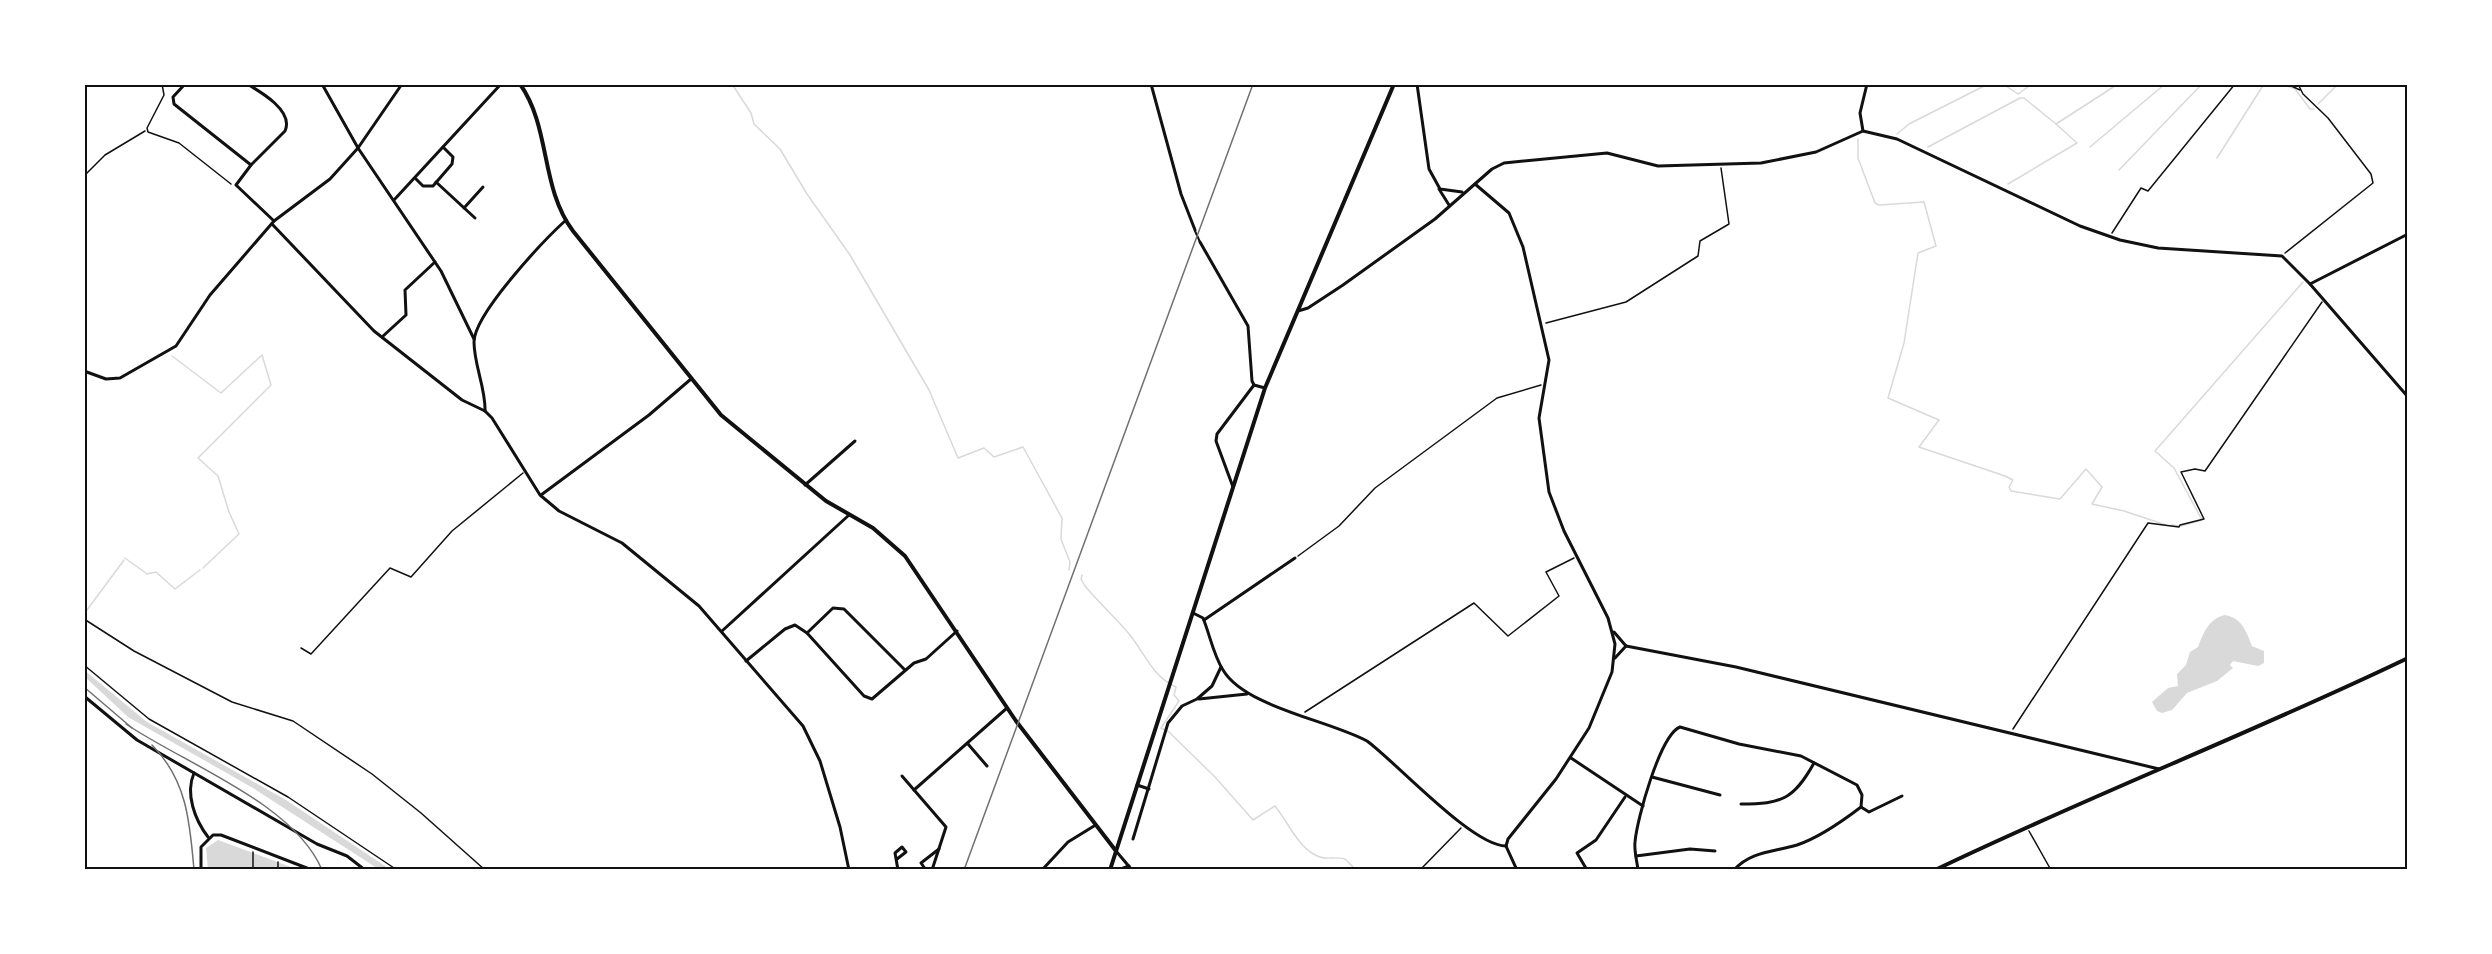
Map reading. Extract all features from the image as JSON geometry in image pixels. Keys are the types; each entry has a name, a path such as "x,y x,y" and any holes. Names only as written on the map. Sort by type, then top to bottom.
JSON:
{"street":[{"path":"185,84 173,97 174,104 250,165"},
{"path":"247,84 280,107 287,127 250,165 236,185 382,337 462,400 485,411 540,495 559,511 622,543 699,606 811,738 840,827 849,870"},
{"path":"322,84 358,148 447,282 474,339 485,411"},
{"path":"84,371 113,380 130,374 168,353 185,336 210,295 273,223 330,179 358,148 402,84"},
{"path":"394,200 416,179 501,84"},
{"path":"520,84 538,119 550,181 566,220 691,379 730,424 805,485 849,515 873,528 897,548 1007,707 1094,826 1131,868"},
{"path":"1151,84 1181,194 1195,230 1248,326 1250,371 1254,385"},
{"path":"1110,870 1266,388 1394,84"},
{"path":"1417,84 1429,169 1449,205"},
{"path":"1863,131 1860,113 1867,84"},
{"path":"1297,311 1308,308 1343,285 1435,219 1464,192 1500,165 1525,159 1606,153 1658,166 1761,163 1816,152 1863,131 1897,139 2080,226 2121,240 2158,249 2282,256 2324,299 2408,397"},
{"path":"416,179 428,188 453,162 443,147"},
{"path":"436,182 475,218"},
{"path":"1475,184 1509,213 1513,221 1542,324 1549,360 1539,418 1543,458 1552,504 1613,632 1626,646 1726,665 2161,770"},
{"path":"1436,185 1446,191 1464,192"},
{"path":"464,208 483,187"},
{"path":"474,339 482,320 515,276 538,247 566,220"},
{"path":"2310,284 2408,234"},
{"path":"382,337 406,315 405,290 435,262"},
{"path":"540,495 649,415 691,379"},
{"path":"1254,385 1266,388"},
{"path":"1233,488 1221,459 1216,441 1217,434 1254,385"},
{"path":"805,485 855,441"},
{"path":"722,632 849,515"},
{"path":"1204,620 1295,558"},
{"path":"807,633 833,608 844,609 905,670"},
{"path":"1193,613 1204,620 1221,667 1236,687 1247,694 1367,741 1464,825 1490,843 1506,846"},
{"path":"746,661 790,626 799,626 867,698 877,696 905,670 926,659 957,632"},
{"path":"1506,846 1571,758 1597,711 1615,658 1613,632"},
{"path":"1615,658 1626,646"},
{"path":"1935,870 2027,827 2270,723 2408,658"},
{"path":"1133,839 1168,723 1182,706 1197,699 1212,686 1221,667"},
{"path":"1197,699 1247,694"},
{"path":"84,696 129,735 317,844 347,856 365,870"},
{"path":"914,790 1007,707"},
{"path":"1638,870 1635,843 1652,777 1671,734 1676,729 1685,726 1740,744 1779,750 1814,763 1857,785 1862,795 1861,807"},
{"path":"968,744 987,766"},
{"path":"1571,758 1625,797 1643,806"},
{"path":"1741,804 1768,804 1788,797 1803,783 1814,763"},
{"path":"194,773 191,781 194,811 208,837"},
{"path":"902,776 945,825 932,870"},
{"path":"1652,777 1720,795"},
{"path":"1137,785 1149,789"},
{"path":"1861,807 1869,812 1902,796"},
{"path":"1587,870 1576,853 1596,840 1625,797"},
{"path":"1734,870 1753,855 1799,844 1861,807"},
{"path":"1042,870 1068,843 1094,826"},
{"path":"201,870 201,847 208,837 222,835 312,870"},
{"path":"1506,846 1517,870"},
{"path":"926,870 921,863 939,849"},
{"path":"1636,856 1690,849 1715,850"},
{"path":"897,859 898,870"},
{"path":"1118,870 1131,868"}],"path":[{"path":"84,176 105,155 147,130 164,95 162,84"},
{"path":"2112,234 2141,188 2148,190 2235,84"},
{"path":"2287,84 2301,90"},
{"path":"2282,256 2373,183 2371,174 2328,118 2298,84"},
{"path":"147,130 178,144 236,185"},
{"path":"1542,324 1626,302 1698,256 1700,241 1729,224 1721,165"},
{"path":"2010,732 2148,523 2179,527 2204,519 2181,472 2195,469 2205,471 2262,384 2324,299"},
{"path":"1295,558 1330,534 1375,488 1497,398 1546,383"},
{"path":"301,648 311,654 390,568 411,577 452,531 524,472"},
{"path":"1301,714 1474,603 1508,636 1559,596 1546,573 1577,556"},
{"path":"84,619 134,651 232,702 293,721 372,774 485,870"},
{"path":"84,665 149,719 288,797 397,870"},
{"path":"1420,870 1464,825"},
{"path":"2027,827 2051,870"},
{"path":"253,851 253,869"},
{"path":"278,860 278,870"}],"shaded area":[{"path":"2225,615 2236,619 2245,630 2252,646 2264,651 2264,663 2258,666 2233,661 2230,665 2233,668 2217,681 2187,693 2172,710 2162,713 2157,711 2152,702 2168,688 2178,686 2177,674 2186,665 2190,652 2198,647 2211,623"},
{"path":"84,670 147,722 286,800 391,870 380,870 253,788 128,717 84,676"},
{"path":"218,840 299,870 208,870 206,848"}],"waterway":[{"path":"732,84 751,113 754,124 780,149 807,194 850,255 929,390 958,458 984,448 994,457 1023,447 1062,518 1061,539 1070,562 1069,570"},
{"path":"1897,134 1909,124 1988,84"},
{"path":"2003,84 2018,94 2032,84"},
{"path":"1928,147 2020,98 2024,98 2056,124 2118,84"},
{"path":"2090,147 2165,84"},
{"path":"2119,170 2202,84"},
{"path":"2217,158 2264,84"},
{"path":"2282,84 2295,89 2310,109 2314,109"},
{"path":"2318,104 2338,84"},
{"path":"2008,184 2077,143 2056,124"},
{"path":"1858,139 1858,158 1875,203 1879,205 1924,202 1936,246 1918,253 1904,343 1888,398 1939,420 1919,447 2005,476 2013,480 2009,487 2011,491 2060,499 2086,469 2102,487 2092,504 2124,511 2166,525"},
{"path":"2171,525 2181,526 2202,520 2174,468 2155,451 2303,282"},
{"path":"172,356 221,393 262,355 271,385 198,458 218,476 229,512 239,534 203,568"},
{"path":"125,558 147,574 156,572 175,589 200,570"},
{"path":"84,614 124,560"},
{"path":"1082,575 1081,579 1085,586 1130,635 1155,671 1176,687 1174,695 1179,701 1161,728 1169,732 1215,777 1253,820 1275,806 1294,835 1306,848 1320,857 1345,859 1356,870"}],"railway":[{"path":"964,870 1253,84"},
{"path":"84,687 132,728"},
{"path":"126,724 263,805 288,825 308,846 322,870"},
{"path":"152,745 164,758 180,788 191,836 194,870"}]}
